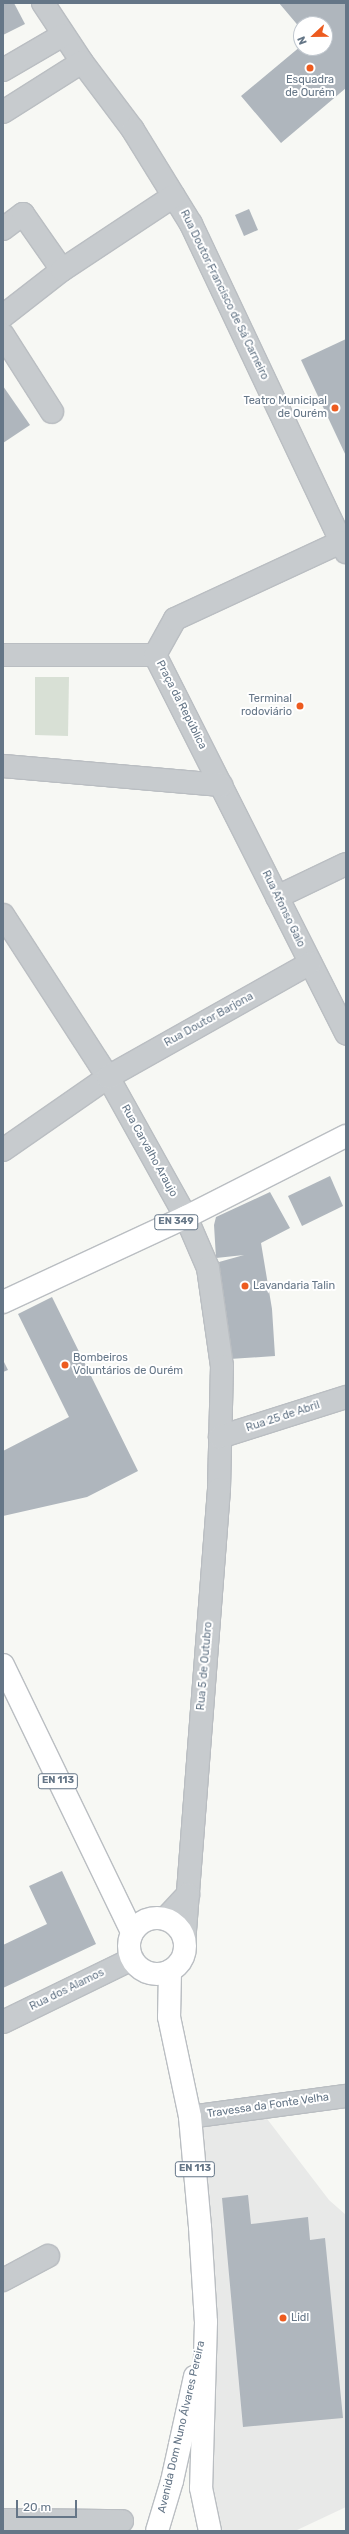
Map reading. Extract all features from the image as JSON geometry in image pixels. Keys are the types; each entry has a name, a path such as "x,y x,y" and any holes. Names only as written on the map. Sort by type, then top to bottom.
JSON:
{"main road":[{"name":"EN 349","path":"3,1302 186,1218 346,1136"},
{"name":"EN 113","path":"3,1665 132,1932 129,1941 139,1966 169,2017"},
{"path":"114,1896 157,1919 174,1923 184,1940 182,1957 170,1971 163,1974 139,1966"},
{"path":"132,1932 136,1926 157,1919"},
{"name":"EN 113","path":"169,2017 170,1971"},
{"name":"Avenida Dom Nuno Álvares Pereira","path":"169,2017 190,2116 206,2322 201,2488 210,2531"},
{"name":"Avenida Dom Nuno Álvares Pereira","path":"156,2531 172,2481 206,2322"}],"street":[{"name":"Rua Doutor Francisco de Sá Carneiro","path":"43,3 82,62 133,130 191,224 344,547"},
{"path":"3,70 63,35"},
{"path":"3,112 82,62"},
{"path":"3,316 62,270 174,196"},
{"path":"3,229 22,214 62,270"},
{"path":"3,335 52,412"},
{"path":"155,654 175,619 344,547"},
{"name":"Praça da República","path":"3,656 155,654 221,785"},
{"path":"3,766 221,785"},
{"name":"Rua Afonso Galo","path":"221,785 346,1033"},
{"path":"277,897 346,864"},
{"name":"Rua Carvalho Araujo","path":"3,915 108,1077 186,1218 208,1268 222,1366 220,1437"},
{"name":"Rua Doutor Barjona","path":"3,1150 108,1077 310,964"},
{"name":"Rua 25 de Abril","path":"220,1437 346,1397"},
{"name":"Rua 5 de Outubro","path":"184,1940 219,1489 220,1437"},
{"path":"157,1919 188,1894"},
{"name":"Rua dos Alamos","path":"3,2022 139,1966"},
{"name":"Travessa da Fonte Velha","path":"190,2116 346,2096"},
{"path":"3,2280 48,2256"},
{"path":"3,2520 122,2520"}],"shaded area":[{"path":"35,677 69,677 68,736 35,735"},
{"path":"258,2107 329,2200 346,2215 346,2507 295,2531 210,2531 190,2117"}],"building":[{"path":"3,3 14,3 25,24 3,35"},
{"name":"Esquadra de Ourém","path":"279,3 346,3 346,88 281,143 241,96 293,53 293,56 333,56 333,16 293,16 293,20"},
{"path":"249,209 258,230 244,236 235,215"},
{"name":"Teatro Municipal de Ourém","path":"346,339 346,456 301,360"},
{"path":"3,386 30,425 3,443"},
{"path":"330,1176 343,1206 302,1226 288,1196"},
{"path":"270,1192 290,1228 261,1243 272,1309 275,1356 230,1359 219,1262 244,1255 216,1258 214,1225 216,1217"},
{"name":"Bombeiros Voluntários de Ourém","path":"52,1297 138,1471 87,1497 3,1516 3,1451 69,1417 18,1314"},
{"path":"3,1360 8,1370 3,1372"},
{"path":"62,1871 96,1944 3,1988 3,1945 47,1924 29,1886"},
{"name":"Lidl","path":"248,2195 251,2224 308,2217 310,2240 325,2238 343,2418 243,2427 222,2198"}],"place":[{"name":"Esquadra de Ourém","path":"310,68"},
{"name":"Teatro Municipal de Ourém","path":"335,408"},
{"name":"Terminal rodoviário","path":"300,706"},
{"name":"Lavandaria Talin","path":"245,1286"},
{"name":"Bombeiros Voluntários de Ourém","path":"65,1365"},
{"name":"Lidl","path":"283,2318"}]}
